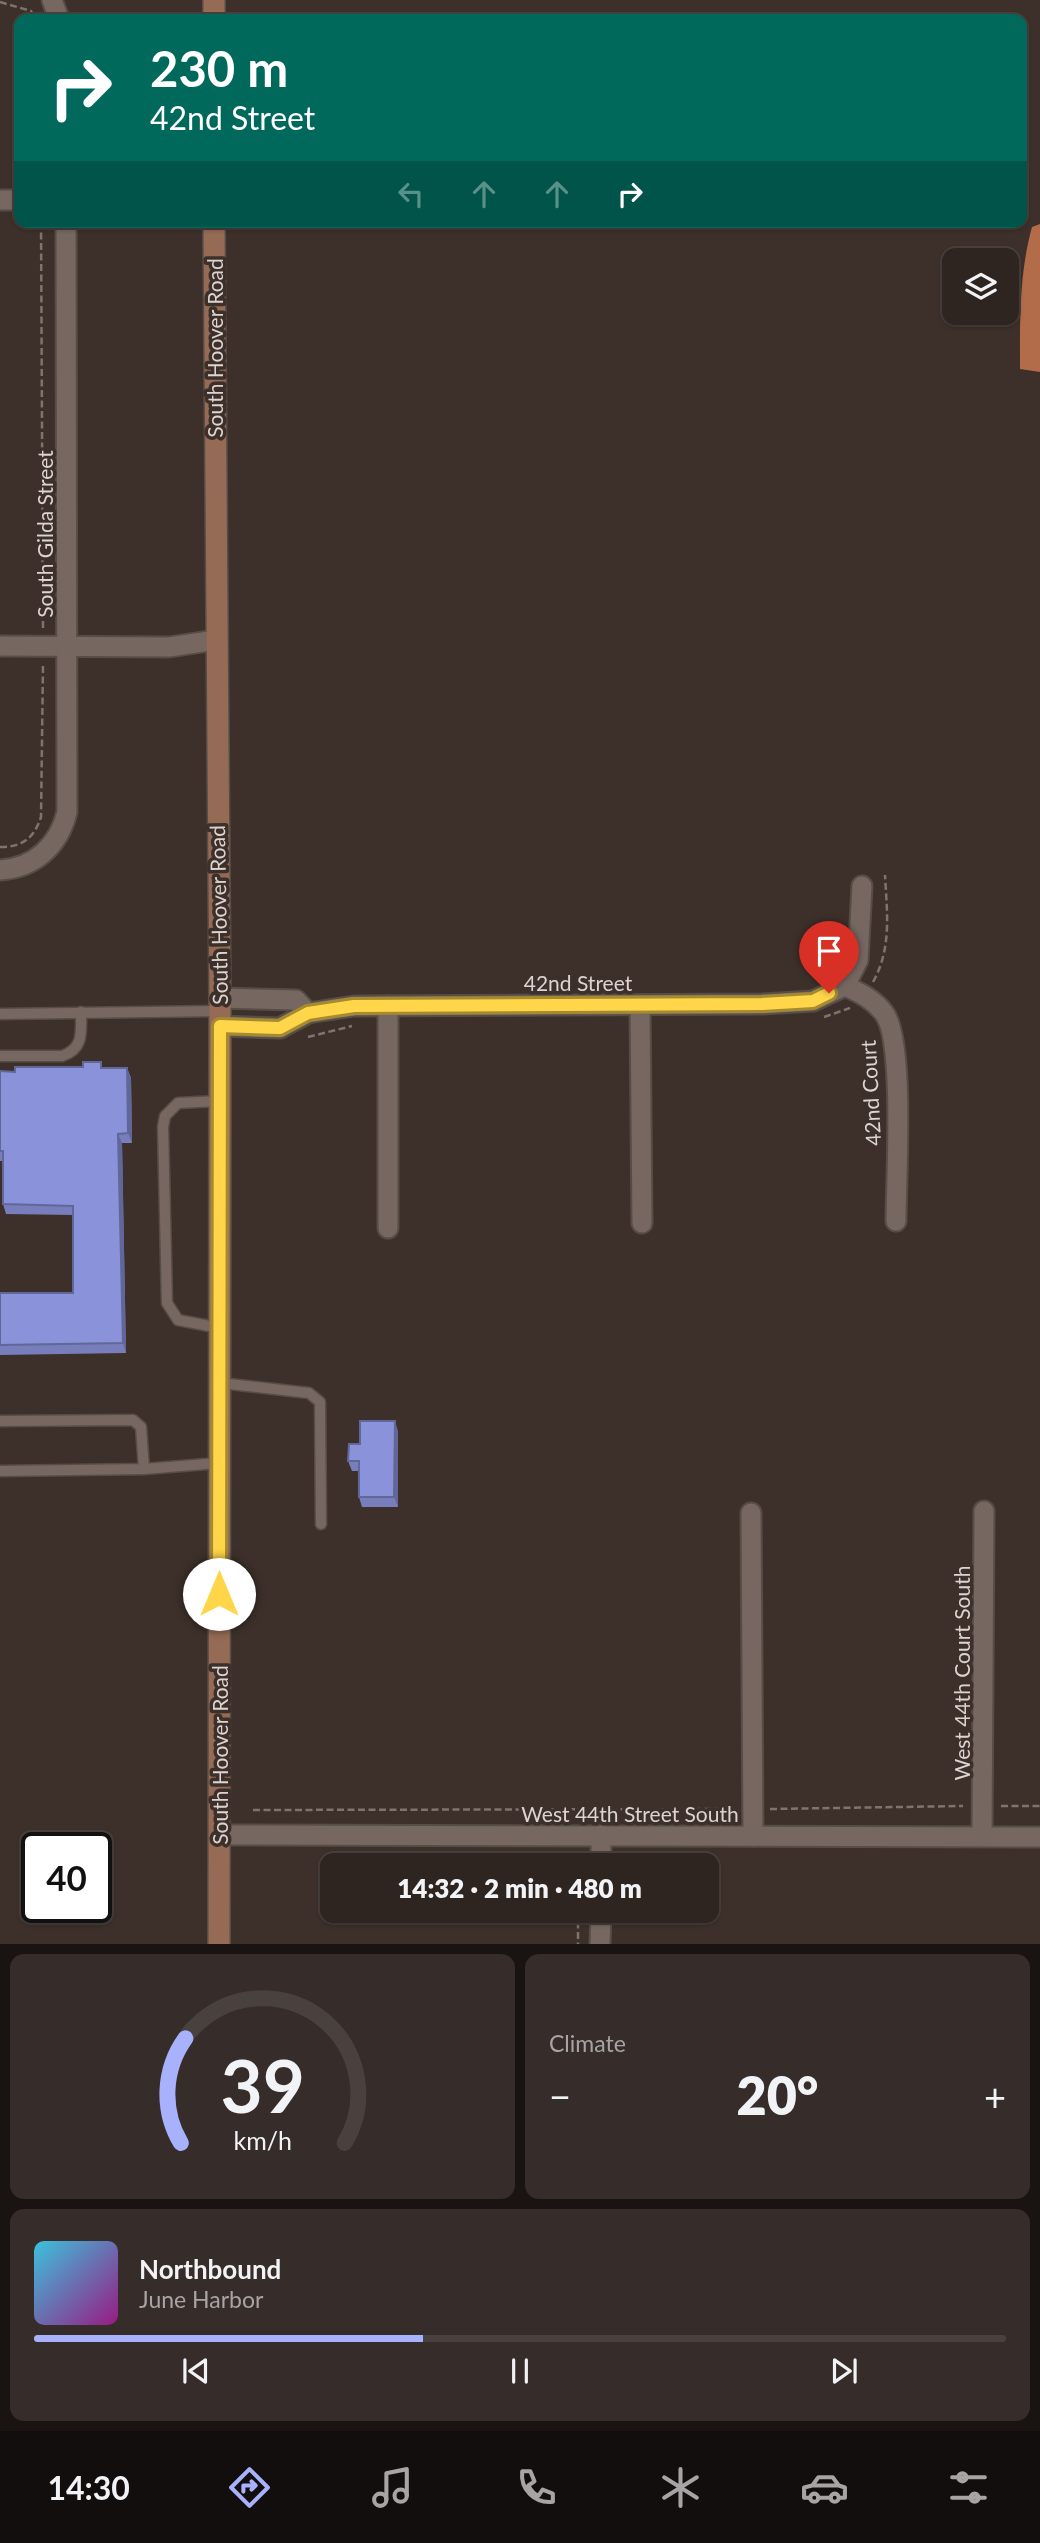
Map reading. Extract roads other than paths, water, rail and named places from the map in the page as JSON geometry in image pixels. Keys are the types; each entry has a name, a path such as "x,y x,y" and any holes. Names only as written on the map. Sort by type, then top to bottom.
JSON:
{"street":[{"name":"South Gilda Street","path":"0,870 31,861 54,843 67,812 66,228"},
{"name":"South Hoover Road","path":"214,228 220,1012 219,1944"},
{"path":"0,646 169,647 216,640"},
{"path":"845,986 858,960 862,886"},
{"name":"42nd Street","path":"220,1012 280,1028 308,1013 354,1006 813,1001 845,986"},
{"name":"42nd Court","path":"845,986 866,995 886,1015 895,1045 897,1221"},
{"path":"220,1012 296,1000 308,1013"},
{"path":"640,1004 642,1223"},
{"path":"388,1006 388,1228"},
{"name":"West 44th Court South","path":"982,1836 984,1511"},
{"path":"751,1513 753,1836"},
{"name":"West 44th Street South","path":"219,1835 1040,1836"},
{"path":"601,1835 601,1853"},
{"path":"600,1944 601,1923"}],"lane":[{"path":"0,1056 62,1056 71,1053 81,1040 81,1012"},
{"path":"0,1014 220,1012"},
{"path":"220,1101 178,1102 165,1116 163,1126 167,1303 178,1320 220,1328"},
{"path":"220,1383 309,1393 320,1402 321,1524"},
{"path":"0,1421 133,1420 141,1427 144,1469"},
{"path":"0,1471 144,1469 220,1463"}]}
